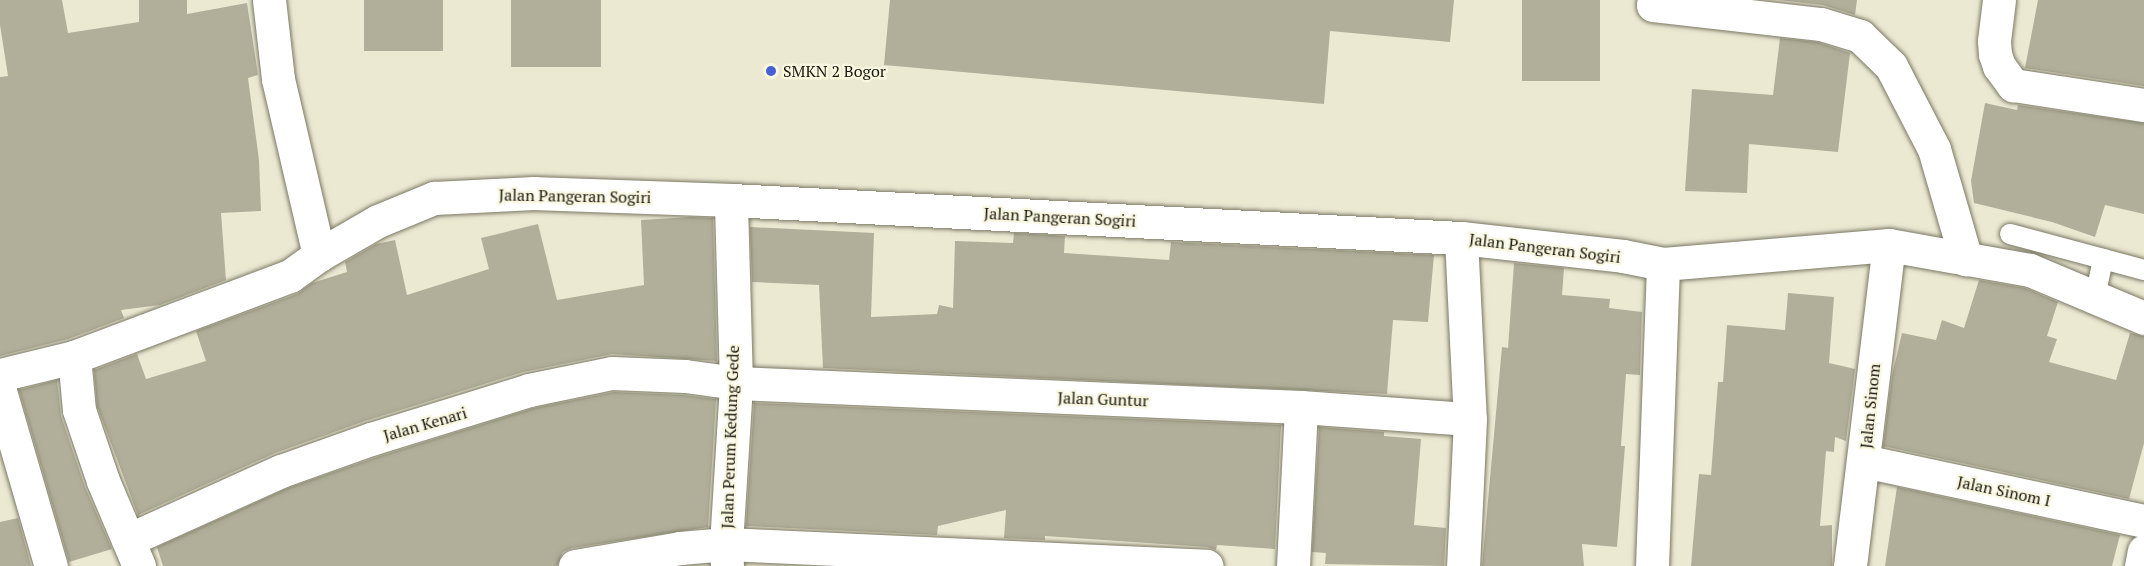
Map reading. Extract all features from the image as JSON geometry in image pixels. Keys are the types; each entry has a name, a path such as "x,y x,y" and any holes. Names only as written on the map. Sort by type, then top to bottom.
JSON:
{"street":[{"path":"269,0 278,79 320,255"},
{"path":"1654,0 1653,5 1821,24 1860,36 1891,66 1934,149 1966,259"},
{"path":"1999,0 1994,41 1995,54 1999,66 2013,85 2144,105"},
{"name":"Jalan Pangeran Sogiri","path":"0,375 74,357 290,276 320,255 378,221 434,198 534,193 731,200 1461,238 1623,256 1663,264 1889,245 2030,270 2144,318"},
{"name":"Jalan Perum Kedung Gede","path":"727,555 736,383 731,200"},
{"path":"1461,238 1470,419 1463,566"},
{"name":"Jalan Sinom","path":"1850,566 1889,245"},
{"path":"1652,566 1663,264"},
{"path":"74,357 79,410 103,481 134,553"},
{"name":"Jalan Kenari","path":"134,553 281,471 371,439 529,390 612,373 685,376 736,383"},
{"name":"Jalan Guntur","path":"736,383 1301,407 1470,419"},
{"path":"0,391 51,566"},
{"path":"1293,566 1301,407"},
{"name":"Jalan Sinom I","path":"1864,461 2144,520"},
{"path":"575,566 680,548 727,555 1206,566"},
{"path":"2141,566 2144,551"}],"lane":[{"path":"2010,234 2144,270"},
{"path":"2095,297 2103,259"}],"building":[{"path":"0,0 62,0 68,33 139,22 139,0 187,0 187,14 247,3 258,75 248,78 259,160 261,211 221,213 226,280 160,305 121,310 124,318 68,339 0,356 0,77 8,76 0,25"},
{"path":"364,0 443,0 443,51 364,51"},
{"path":"511,0 601,0 601,67 511,67"},
{"path":"890,0 1454,0 1450,42 1330,31 1324,104 884,65"},
{"path":"1522,0 1600,0 1600,81 1522,81"},
{"path":"1777,0 1857,0 1855,15 1823,5"},
{"path":"2038,0 2144,0 2144,86 2025,68"},
{"path":"1780,38 1817,42 1850,53 1838,152 1749,144 1747,193 1685,191 1692,89 1773,95"},
{"path":"1985,103 2017,110 2018,105 2144,123 2144,214 2105,205 2095,237 2052,222 1974,203 1971,181"},
{"path":"713,218 717,361 612,354 523,372 365,421 275,453 138,515 97,406 94,370 137,354 146,379 206,361 196,331 297,294 312,283 347,272 345,262 376,244 395,240 407,295 489,269 481,238 538,224 557,300 644,285 641,220"},
{"path":"750,227 874,233 871,317 937,314 939,305 953,308 955,241 1013,243 1014,233 1065,236 1064,253 1169,260 1171,242 1434,255 1428,322 1393,320 1387,394 823,368 819,285 752,282"},
{"path":"1514,263 1564,268 1562,295 1610,299 1609,308 1642,312 1640,375 1626,374 1621,446 1625,446 1617,547 1582,544 1584,566 1482,566 1502,347 1508,348"},
{"path":"1979,280 2025,288 2058,302 2047,336 2057,339 2049,362 2116,380 2130,333 2144,336 2144,443 2129,499 1883,446 1892,376 1902,333 1936,340 1942,320 1964,328"},
{"path":"1788,293 1834,297 1829,363 1855,369 1846,441 1835,437 1834,452 1826,451 1820,526 1832,525 1832,566 1691,566 1699,474 1711,475 1718,382 1723,382 1727,325 1785,330"},
{"path":"57,380 61,416 85,487 112,549 69,562 19,390"},
{"path":"614,392 716,399 708,527 572,548 563,552 557,566 163,566 157,547 288,488 377,457 534,408"},
{"path":"754,403 1281,425 1275,549 1217,545 1216,550 1207,547 1045,536 1045,540 1004,538 1006,510 938,526 937,535 746,526"},
{"path":"1319,427 1384,432 1384,436 1421,439 1414,525 1446,528 1444,566 1325,564 1326,553 1312,552"},
{"path":"1897,487 2120,535 2112,566 1885,566"},
{"path":"18,518 31,566 0,566 0,522"}],"place":[{"name":"SMKN 2 Bogor","path":"771,71"}]}
